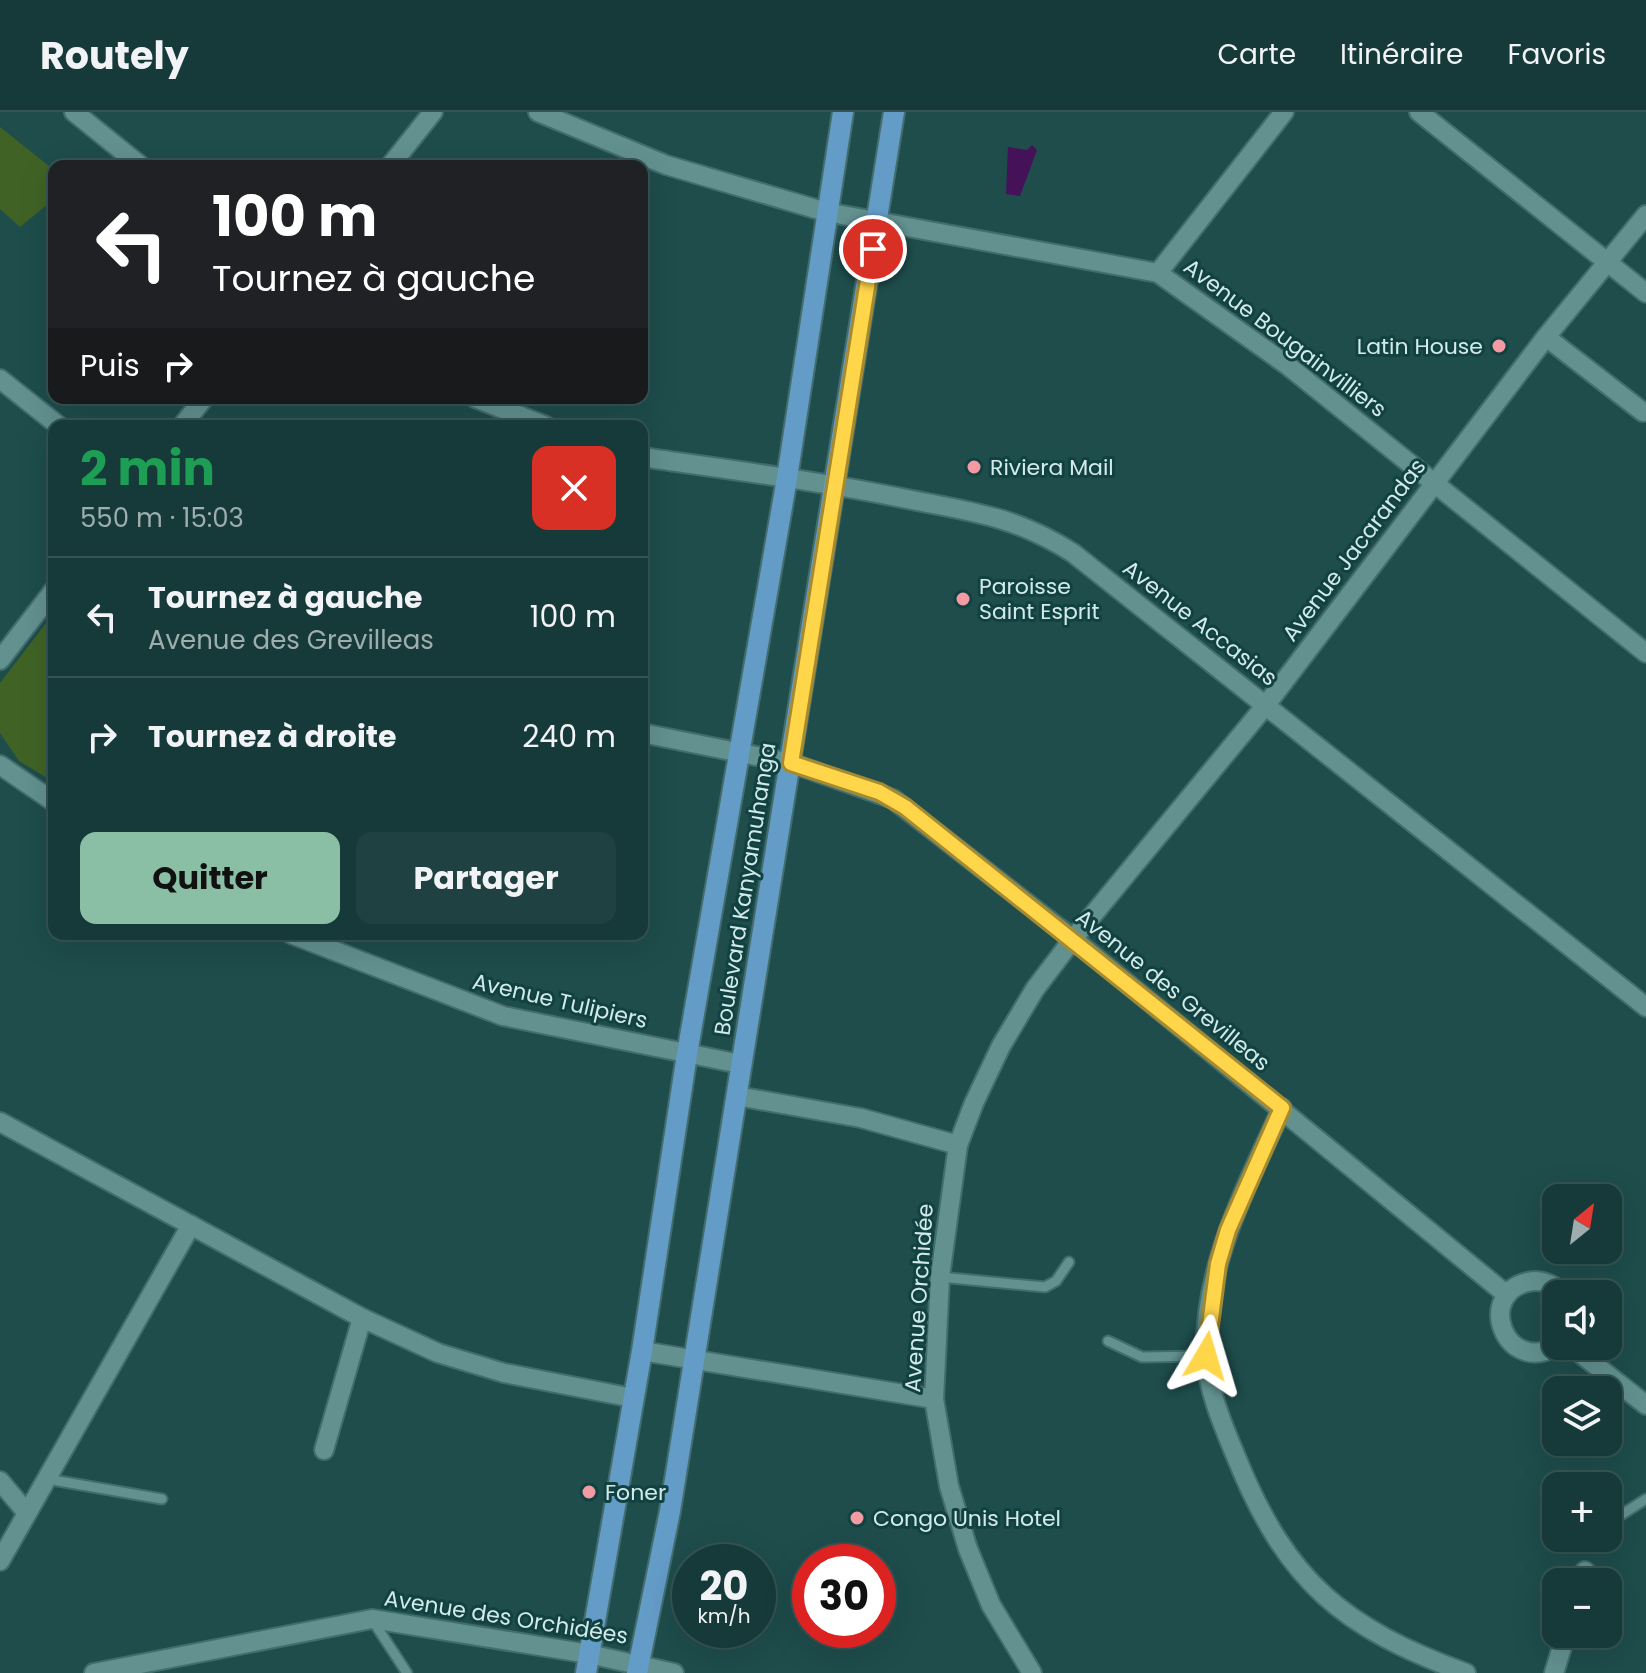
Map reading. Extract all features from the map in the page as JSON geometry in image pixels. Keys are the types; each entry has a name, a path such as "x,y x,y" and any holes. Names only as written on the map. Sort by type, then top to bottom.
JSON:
{"main road":[{"path":"588,1663 642,1351 687,1054 787,478 843,112"},
{"name":"Boulevard Kanyamuhanga","path":"638,1668 670,1511 695,1361 894,112"}],"street":[{"path":"74,112 134,160"},
{"path":"395,160 433,112"},
{"name":"Avenue Bougainvilliers","path":"538,112 666,165 826,212 1158,273 1287,365 1646,653"},
{"path":"1158,273 1284,112"},
{"path":"1419,112 1646,293"},
{"name":"Avenue Jacarandas","path":"1073,939 1266,705 1546,337 1646,215"},
{"path":"1546,337 1643,412"},
{"path":"0,379 51,420"},
{"path":"187,420 199,404"},
{"path":"490,404 531,420"},
{"name":"Avenue Accasias","path":"648,458 833,484 1013,520 1043,533 1073,553 1646,1007"},
{"path":"0,660 48,598"},
{"name":"Avenue des Grevilleas","path":"648,734 791,763 893,799 1073,939 1507,1295"},
{"path":"0,765 48,798"},
{"name":"Avenue Orchidée","path":"1032,1673 991,1605 968,1549 949,1486 934,1399 940,1277 958,1145 1001,1046 1035,989 1073,939"},
{"name":"Avenue Tulipiers","path":"306,940 492,1013 740,1064"},
{"path":"737,1096 861,1118 958,1145"},
{"path":"1282,1108 1228,1230 1218,1264 1206,1356 1226,1433 1252,1494 1285,1555 1337,1608 1365,1629 1466,1673"},
{"path":"0,1122 362,1318 475,1366 633,1398"},
{"path":"0,1561 191,1225"},
{"path":"1542,1282 1515,1287 1507,1295 1499,1318 1508,1341 1530,1353 1542,1353"},
{"path":"324,1450 362,1318"},
{"path":"642,1351 934,1399"},
{"path":"1589,1360 1646,1405"},
{"path":"0,1481 27,1513"},
{"name":"Avenue des Orchidées","path":"96,1673 372,1619 588,1663 674,1673"},
{"path":"1554,1673 1562,1648"}],"lane":[{"path":"940,1277 1045,1287 1056,1281 1069,1262"},
{"path":"1108,1341 1142,1357 1206,1356"},
{"path":"47,1479 162,1499"},
{"path":"1622,1514 1646,1499"},
{"path":"372,1619 407,1673"}],"green space":[{"path":"0,127 48,165 48,204 20,227 0,209"},
{"path":"48,621 48,778 19,761 0,733 0,683"}],"shaded area":[{"path":"1032,145 1037,150 1020,196 1006,194 1008,147 1027,150"}],"place":[{"name":"Latin House","path":"1499,346"},
{"name":"Riviera Mail","path":"974,467"},
{"name":"Paroisse Saint Esprit","path":"963,599"},
{"name":"Foner","path":"589,1492"},
{"name":"Congo Unis Hotel","path":"857,1518"}],"route":[{"path":"873,249 833,484 791,763 879,792 905,807 1282,1108 1228,1230 1218,1264 1206,1356"}]}
